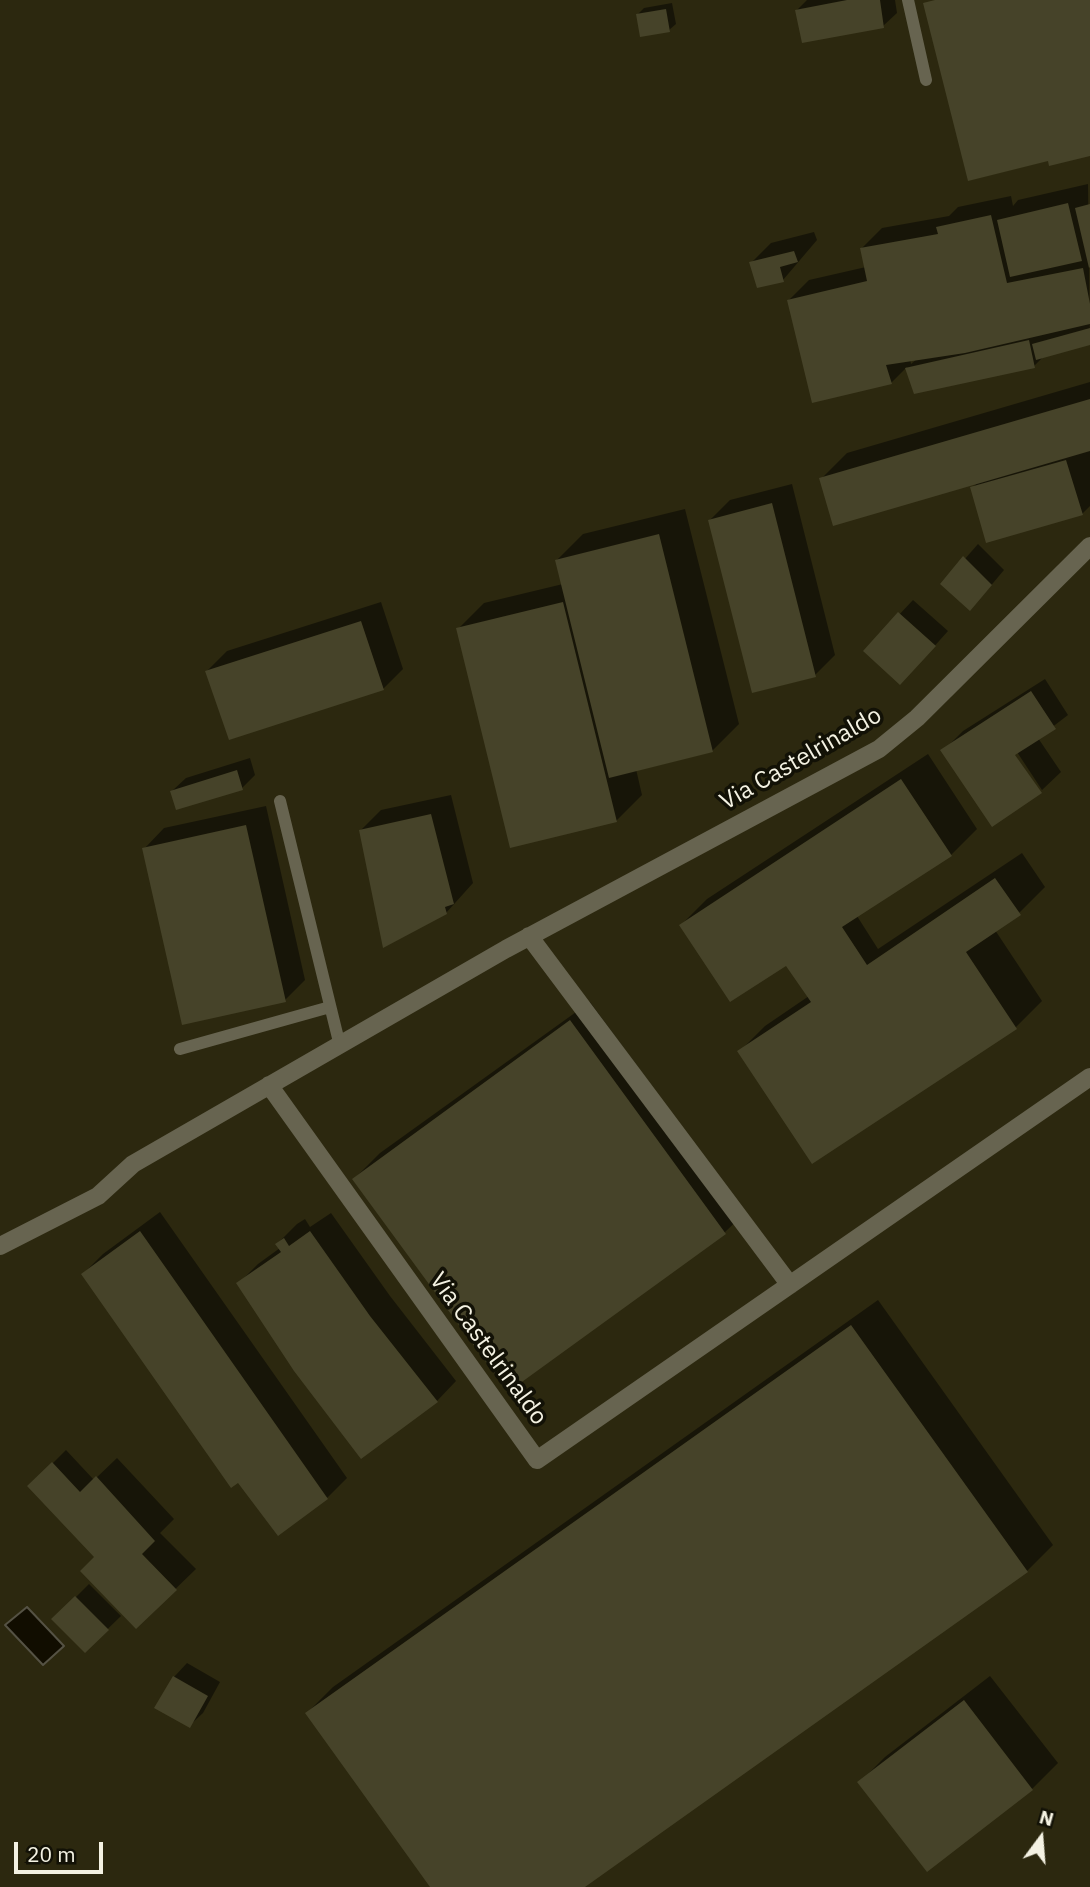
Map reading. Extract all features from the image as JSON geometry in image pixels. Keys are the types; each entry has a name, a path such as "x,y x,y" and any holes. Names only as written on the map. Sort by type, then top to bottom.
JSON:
{"street":[{"name":"Via Castelrinaldo","path":"0,1246 98,1196 133,1164 529,936 879,749 916,718 1090,546"},
{"path":"529,936 790,1285"},
{"name":"Via Castelrinaldo","path":"269,1085 537,1460 1090,1077"}],"lane":[{"path":"908,0 926,80"},
{"path":"280,802 340,1046"},
{"path":"180,1049 330,1007"}],"shaded area":[{"path":"27,1607 64,1646 43,1665 5,1625"}],"building":[{"path":"847,0 880,0 884,28 802,43 795,10"},
{"path":"935,0 1090,0 1090,156 1049,166 1048,161 968,181 923,3"},
{"path":"666,9 670,32 640,37 636,14"},
{"path":"1068,203 1082,261 1010,277 997,220"},
{"path":"1090,204 1090,267 1089,268 1075,208"},
{"path":"991,215 1007,283 1083,268 1090,304 1090,324 965,353 886,365 892,384 812,403 787,300 867,281 860,248 938,234 936,227"},
{"path":"794,251 798,262 780,267 784,282 757,288 749,262"},
{"path":"1090,328 1090,345 1036,360 1032,344"},
{"path":"1029,340 1035,368 914,394 905,368"},
{"path":"1090,399 1090,451 833,526 819,478"},
{"path":"1066,460 1083,515 986,543 970,487"},
{"path":"772,503 816,677 752,693 708,520"},
{"path":"659,534 713,752 609,778 555,560"},
{"path":"963,556 992,585 970,611 940,584"},
{"path":"563,602 617,822 510,848 456,628"},
{"path":"898,612 936,646 900,685 863,651"},
{"path":"361,621 384,690 229,740 205,671"},
{"path":"1031,691 1056,729 1015,755 1042,793 992,827 940,750"},
{"path":"237,770 243,790 176,810 170,791"},
{"path":"901,779 952,856 842,927 867,965 995,878 1021,915 966,952 1017,1029 812,1164 737,1051 811,1002 786,966 730,1002 679,925"},
{"path":"431,814 454,904 445,907 447,914 383,948 359,830"},
{"path":"246,825 286,1002 182,1025 142,848"},
{"path":"570,1020 726,1234 508,1392 352,1179"},
{"path":"140,1231 328,1499 278,1536 238,1483 231,1488 81,1274"},
{"path":"310,1231 370,1316 438,1402 361,1459 294,1371 236,1283 281,1252 275,1244 284,1238 289,1246"},
{"path":"851,1325 1028,1572 585,1887 430,1887 305,1713"},
{"path":"52,1462 80,1492 96,1476 155,1541 142,1554 177,1590 136,1629 80,1571 94,1557 27,1486"},
{"path":"75,1596 109,1630 85,1653 51,1619"},
{"path":"173,1676 208,1696 190,1728 154,1708"},
{"path":"964,1700 1033,1790 927,1872 857,1782"}]}
